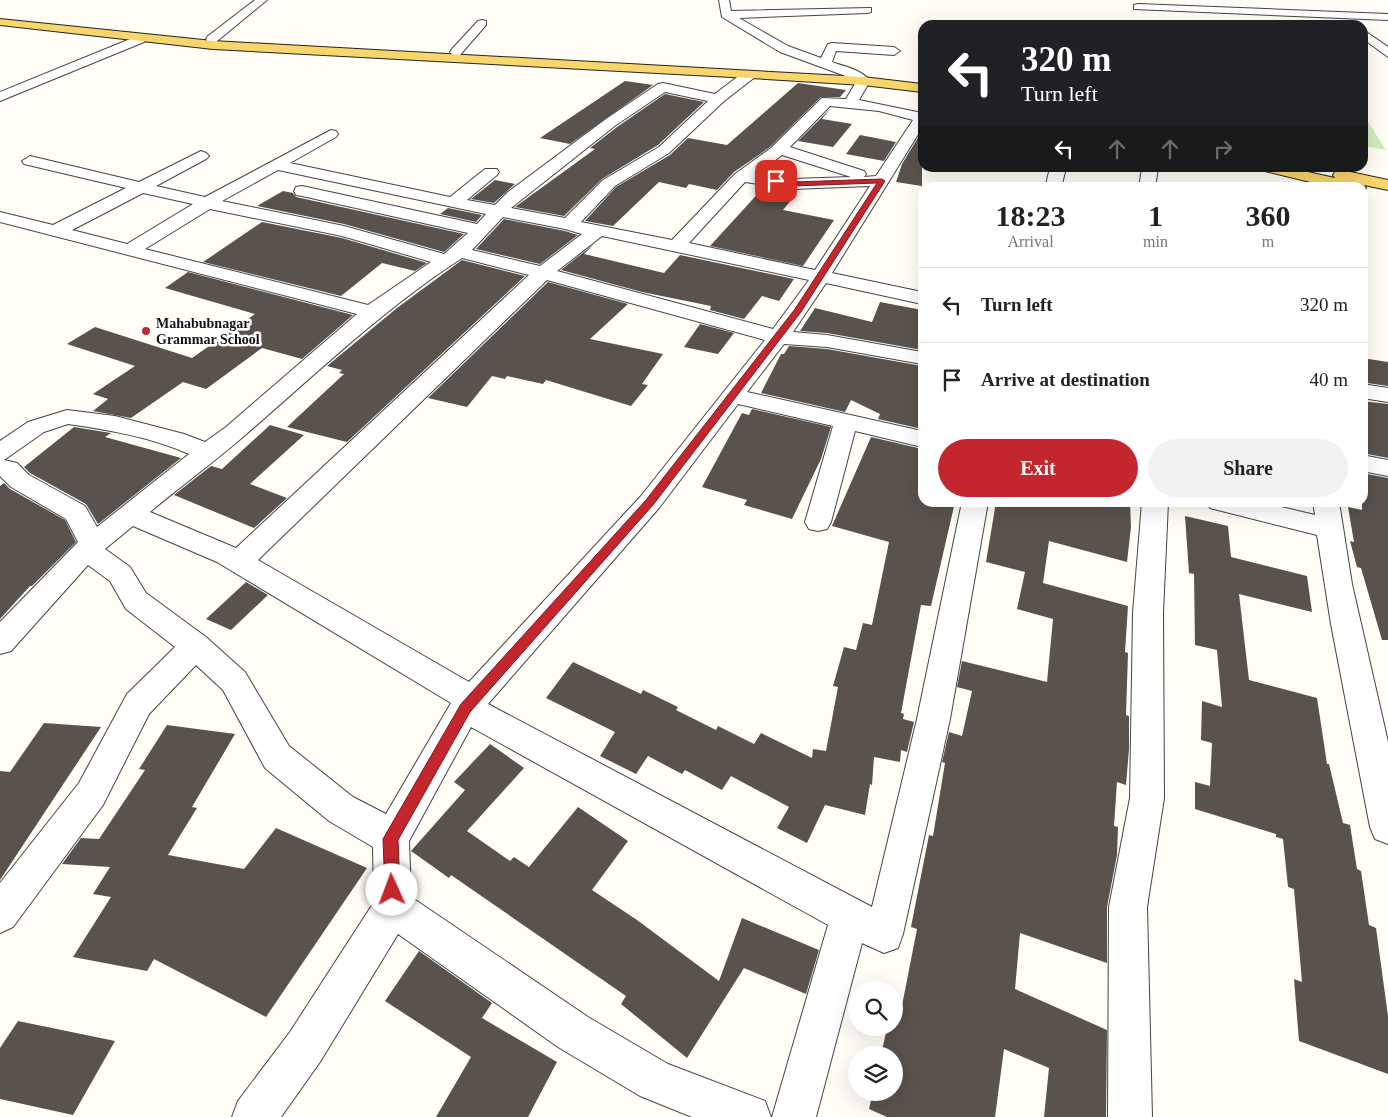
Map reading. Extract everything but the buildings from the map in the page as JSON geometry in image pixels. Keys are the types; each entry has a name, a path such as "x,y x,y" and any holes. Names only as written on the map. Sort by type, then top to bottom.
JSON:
{"main road":[{"path":"0,16 212,39 856,74 918,82"},
{"path":"0,22 140,39 233,46 750,74 856,74 918,87"},
{"path":"1288,172 1332,182"},
{"path":"1326,172 1388,186"},
{"path":"1368,189 1388,194"}],"street":[{"path":"212,39 262,0"},
{"path":"724,0 726,15"},
{"path":"1189,0 1206,20"},
{"path":"1253,0 1267,12"},
{"path":"1318,0 1347,20"},
{"path":"1138,7 1388,17"},
{"path":"726,15 867,10"},
{"path":"726,15 784,49 856,74 850,104"},
{"path":"456,52 482,23"},
{"path":"1368,37 1388,53"},
{"path":"0,97 140,39"},
{"path":"825,63 832,47 894,52"},
{"path":"569,224 609,183 664,150 718,99 750,74"},
{"path":"0,84 22,87"},
{"path":"0,642 89,547 234,432 372,312 452,256 498,211 612,122 663,87 718,99"},
{"path":"677,245 741,177 774,156 779,148 799,131 827,101 879,107 918,116"},
{"path":"266,1113 304,1047 393,907 391,839 469,704 650,502 778,337 918,123"},
{"path":"130,250 207,203 331,134"},
{"path":"779,148 827,166 882,181"},
{"path":"56,231 201,156"},
{"path":"30,161 142,186 207,203 344,231 452,256 543,273 778,337 827,341 918,357"},
{"path":"276,165 453,203 569,224 590,231 599,230 658,244 677,245 918,297"},
{"path":"453,203 491,172"},
{"path":"741,177 793,184 882,181"},
{"path":"302,191 480,230"},
{"path":"0,217 372,312"},
{"path":"0,235 24,223"},
{"path":"238,562 543,273 599,230"},
{"path":"1368,392 1388,395"},
{"path":"732,396 918,438"},
{"path":"0,453 36,426 67,417 124,425 176,439 207,452"},
{"path":"818,522 846,422"},
{"path":"1368,464 1388,468"},
{"path":"0,467 8,469 20,481 76,513 89,547 120,574 136,601 195,646 234,680 277,757 340,809 373,826 391,839"},
{"path":"131,515 238,562 469,704 884,934 917,802 955,621 974,507"},
{"path":"1130,1117 1128,907 1147,798 1148,613 1155,507"},
{"path":"1261,507 1327,515 1353,663 1380,780 1388,827"},
{"path":"0,914 91,794 138,704 195,646"},
{"path":"393,907 573,1032 655,1081 749,1117"},
{"path":"794,1117 850,916"}],"green space":[{"path":"1368,122 1386,150 1368,147"}],"place":[{"name":"Mahabubnagar Grammar School","path":"146,331"}],"route":[{"path":"392,890 391,839 465,708 650,502 798,310 882,181 793,184 776,181"}]}
